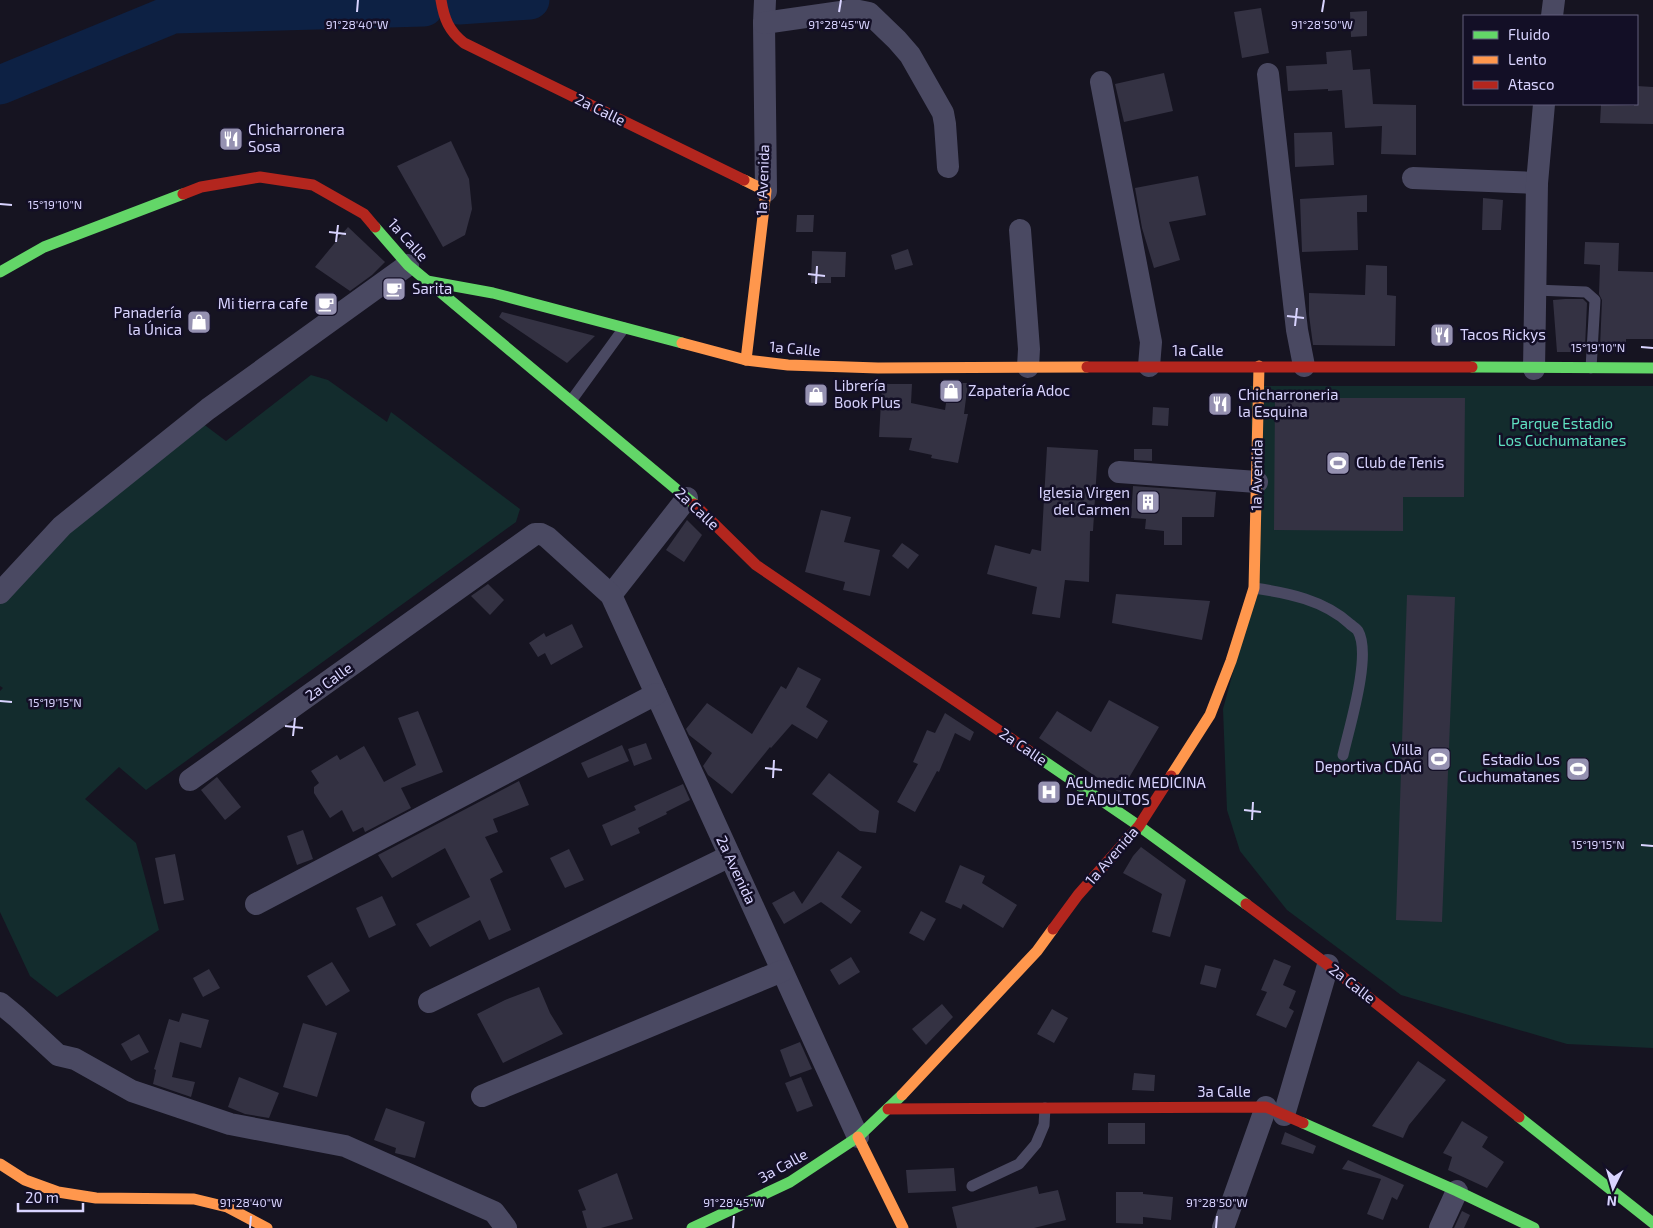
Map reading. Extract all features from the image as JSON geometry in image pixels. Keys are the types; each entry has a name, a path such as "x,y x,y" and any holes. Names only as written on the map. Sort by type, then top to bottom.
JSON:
{"main road":[{"name":"2a Calle","path":"441,0 444,18 451,33 464,43 766,191"},
{"name":"1a Calle","path":"0,272 44,247 201,187 260,176 313,185 364,214 408,265 425,280 493,293 746,360 828,367 1304,366 1534,369 1653,368"},
{"name":"1a Avenida","path":"746,360 766,191"},
{"name":"2a Calle","path":"425,280 687,498 756,565 1139,826 1328,965 1653,1223"},
{"name":"1a Avenida","path":"858,1138 1037,951 1078,895 1139,826 1210,715 1231,661 1254,588 1259,366"},
{"name":"3a Calle","path":"888,1108 1275,1111 1457,1191 1534,1228"},
{"name":"3a Calle","path":"692,1228 790,1182 858,1138"},
{"name":"2a Avenida","path":"858,1138 903,1228"},
{"path":"0,1164 25,1180 58,1192 96,1198 194,1199 227,1207 267,1228"}],"street":[{"name":"1a Avenida","path":"765,0 766,191"},
{"path":"1552,15 1554,0"},
{"path":"764,23 854,10 869,13 910,55 943,113 948,167"},
{"path":"1268,74 1296,330 1304,366"},
{"path":"1101,82 1151,342 1149,366"},
{"path":"1534,369 1537,183 1544,105"},
{"path":"1414,178 1537,183"},
{"path":"1020,230 1029,350 1028,367"},
{"path":"0,593 62,526 208,409 408,265"},
{"path":"1119,472 1257,482"},
{"path":"611,595 687,498"},
{"name":"2a Calle","path":"190,780 535,534 541,534"},
{"name":"2a Avenida","path":"541,534 547,537 611,595 858,1138"},
{"path":"256,904 656,694"},
{"path":"429,1002 730,856"},
{"path":"1223,1228 1275,1111 1328,965"},
{"path":"482,1096 782,971"},
{"path":"0,1004 58,1055 75,1059 132,1091 230,1124 345,1146 494,1212 506,1228"},
{"path":"1440,1228 1457,1191"}],"lane":[{"path":"1535,290 1586,292 1595,300 1591,368"},
{"path":"571,401 625,328"},
{"path":"1254,588 1276,591 1311,600 1343,617 1358,631 1364,655 1343,755"},
{"path":"972,1186 1019,1164 1036,1144 1044,1125 1044,1108"}],"green space":[{"path":"311,375 328,380 387,422 391,412 520,509 516,522 146,790 119,767 85,799 136,843 159,930 57,997 30,976 0,912 0,691 3,688 0,686 0,585 198,420 226,441"},
{"name":"Villa Deportiva CDAG","path":"1250,386 1653,386 1653,1048 1567,1044 1401,995 1287,910 1240,851 1227,810 1223,709 1256,587"}],"building":[{"path":"1261,8 1269,53 1242,58 1234,12"},
{"path":"1367,11 1367,36 1351,37 1350,12"},
{"path":"1351,50 1353,70 1370,69 1373,104 1416,105 1416,155 1381,154 1382,126 1345,128 1342,90 1288,91 1286,66 1327,64 1326,52"},
{"path":"1164,73 1173,111 1124,122 1115,84"},
{"path":"1638,86 1653,87 1653,124 1600,123 1601,105 1638,105"},
{"path":"1332,132 1334,165 1295,167 1294,133"},
{"path":"451,141 469,179 472,209 465,235 443,247 397,166"},
{"path":"1198,176 1206,215 1169,222 1180,260 1154,268 1142,228 1135,188"},
{"path":"1367,195 1367,212 1357,212 1358,250 1302,252 1300,199"},
{"path":"1483,198 1503,200 1501,230 1482,230"},
{"path":"797,215 814,215 813,232 796,232"},
{"path":"348,227 385,262 372,275 350,291 315,267"},
{"path":"1585,242 1619,243 1618,271 1653,272 1653,339 1626,339 1626,348 1600,347 1602,300 1599,294 1600,265 1584,264"},
{"path":"908,249 913,265 895,270 891,255"},
{"path":"812,251 846,252 845,277 831,277 831,283 811,283"},
{"path":"1366,265 1387,266 1387,295 1396,296 1395,346 1313,345 1309,315 1309,293 1365,295"},
{"path":"1583,299 1587,303 1585,347 1583,347 1583,352 1557,352 1553,300"},
{"path":"502,312 595,336 567,363 499,317"},
{"path":"949,383 968,383 964,414 968,414 958,463 931,458 932,455 909,450 912,438 879,437 882,384 912,384 911,403 945,410"},
{"name":"Club de Tenis","path":"1275,398 1465,398 1464,497 1403,497 1403,531 1274,530"},
{"path":"1153,407 1169,408 1168,426 1152,425"},
{"path":"1047,447 1098,450 1093,531 1090,531 1089,582 1065,580 1060,618 1032,614 1037,587 987,574 995,545 1030,554 1032,549 1041,551"},
{"path":"1134,449 1152,449 1152,461 1134,460"},
{"path":"1133,486 1216,492 1214,517 1182,517 1182,545 1164,545 1164,531 1145,529 1146,519 1131,518"},
{"path":"821,510 851,517 844,542 880,550 870,596 843,590 845,582 805,572"},
{"path":"687,520 702,535 684,562 666,550"},
{"path":"902,543 919,555 908,569 892,556"},
{"path":"488,584 504,600 490,615 471,596"},
{"path":"1116,594 1210,601 1202,640 1112,623"},
{"path":"1407,595 1455,597 1442,922 1396,920"},
{"path":"572,624 583,647 551,665 545,653 538,657 529,643 544,633 546,637"},
{"path":"798,667 821,679 806,707 828,721 817,739 792,724 770,747 732,794 708,775 703,766 712,753 689,735 686,729 707,703 752,734 781,686 786,689"},
{"path":"1109,700 1159,727 1120,793 1039,738 1057,711 1091,732"},
{"path":"418,711 443,772 401,788 411,808 365,832 363,827 353,832 342,810 330,818 314,793 314,787 319,783 311,771 337,755 340,760 364,746 384,782 416,765 398,718"},
{"path":"945,713 974,732 970,741 955,733 939,772 937,771 915,812 897,802 918,764 913,762 927,730 935,733"},
{"path":"646,743 652,759 634,766 628,749"},
{"path":"622,745 629,761 588,778 581,763"},
{"path":"829,773 879,811 876,833 860,831 812,794"},
{"path":"217,777 241,807 225,820 201,790"},
{"path":"519,781 529,805 493,819 498,832 485,837 503,872 490,879 511,930 489,940 480,920 430,947 416,924 470,897 445,848 392,878 378,855"},
{"path":"683,784 690,800 638,828 640,833 611,846 602,825 636,810 634,806"},
{"path":"303,830 313,859 297,865 287,836"},
{"path":"1141,847 1186,880 1170,937 1152,932 1162,894 1123,873"},
{"path":"569,849 584,880 565,888 550,858"},
{"path":"838,851 862,867 841,897 861,911 851,924 821,902 784,924 772,903 794,891 802,904"},
{"path":"175,854 184,900 164,904 155,858"},
{"path":"960,865 985,876 982,883 1017,905 1003,928 963,904 961,909 945,902"},
{"path":"382,896 396,925 369,938 356,908"},
{"path":"921,911 936,919 924,941 909,933"},
{"path":"851,957 860,972 839,985 830,970"},
{"path":"1274,959 1291,966 1283,985 1296,991 1289,1008 1294,1011 1286,1028 1256,1015 1267,992 1261,990"},
{"path":"332,962 350,991 326,1006 307,976"},
{"path":"1205,965 1221,969 1216,988 1200,984"},
{"path":"209,969 220,988 203,997 193,978"},
{"path":"539,987 550,1013 563,1034 503,1063 477,1014 505,1000"},
{"path":"942,1004 953,1017 926,1045 912,1029"},
{"path":"1052,1009 1068,1018 1054,1043 1037,1034"},
{"path":"182,1013 209,1020 201,1048 180,1042 172,1077 195,1082 191,1097 153,1084 156,1070 154,1069 169,1019 179,1022"},
{"path":"303,1023 337,1033 317,1097 283,1087"},
{"path":"139,1034 149,1052 131,1061 121,1044"},
{"path":"800,1042 812,1069 790,1077 780,1050"},
{"path":"1418,1061 1446,1080 1409,1125 1403,1138 1372,1126"},
{"path":"1134,1073 1155,1075 1154,1091 1132,1090"},
{"path":"239,1077 279,1093 269,1118 245,1114 228,1107"},
{"path":"801,1077 813,1106 797,1112 785,1083"},
{"path":"386,1108 425,1122 415,1158 395,1153 396,1148 374,1140"},
{"path":"1462,1121 1488,1137 1482,1147 1504,1162 1487,1188 1448,1170 1452,1157 1443,1153"},
{"path":"1108,1123 1145,1123 1145,1144 1108,1144"},
{"path":"1285,1132 1316,1146 1313,1154 1281,1144"},
{"path":"1348,1160 1404,1185 1397,1200 1392,1197 1383,1220 1367,1214 1381,1179 1342,1169"},
{"path":"954,1168 956,1191 908,1193 906,1170"},
{"path":"617,1173 633,1219 601,1228 587,1228 582,1211 586,1210 578,1190"},
{"path":"1037,1186 1039,1194 1058,1190 1066,1220 1034,1228 957,1228 952,1207"},
{"path":"1116,1192 1143,1192 1143,1194 1173,1197 1171,1220 1143,1217 1143,1224 1116,1223"},
{"path":"1462,1211 1470,1215 1464,1228 1454,1228"}],"waterway":[{"path":"459,5 530,0"},
{"path":"0,85 173,14 424,7"}],"traffic: fast":[{"path":"0,272 44,247 183,194"},
{"path":"375,227 408,265 694,504"},
{"path":"427,281 493,293 682,343"},
{"path":"1472,367 1653,368"},
{"path":"1035,755 1139,826 1246,904"},
{"path":"692,1228 790,1182 858,1137 902,1095"},
{"path":"1519,1117 1653,1223"},
{"path":"1303,1123 1457,1191 1534,1228"}],"traffic: slow":[{"path":"744,180 766,191 746,360"},
{"path":"682,343 746,360 788,365 878,368 1087,367"},
{"path":"1171,776 1210,715 1231,661 1254,588 1259,366"},
{"path":"902,1095 1037,951 1053,929"},
{"path":"858,1137 903,1228"},
{"path":"0,1164 25,1180 58,1192 96,1198 194,1199 227,1207 267,1228"}],"traffic: jam":[{"path":"441,0 448,24 454,34 464,43 744,180"},
{"path":"183,194 201,187 260,177 313,185 364,214 375,227"},
{"path":"1087,367 1472,367"},
{"path":"694,504 756,565 1035,755"},
{"path":"1053,929 1078,895 1139,826 1171,776"},
{"path":"1246,904 1328,965 1519,1117"},
{"path":"888,1109 1266,1107 1303,1123"}],"place":[{"name":"Chicharronera Sosa","path":"231,139"},
{"name":"Sarita","path":"394,289"},
{"name":"Mi tierra cafe","path":"326,304"},
{"name":"Panadería la Única","path":"199,322"},
{"name":"Tacos Rickys","path":"1442,335"},
{"name":"Zapatería Adoc","path":"951,391"},
{"name":"Librería Book Plus","path":"816,395"},
{"name":"Chicharroneria la Esquina","path":"1220,404"},
{"name":"Club de Tenis","path":"1338,463"},
{"name":"Iglesia Virgen del Carmen","path":"1148,502"},
{"name":"Villa Deportiva CDAG","path":"1439,759"},
{"name":"Estadio Los Cuchumatanes","path":"1578,769"},
{"name":"ACUmedic MEDICINA DE ADULTOS","path":"1049,792"}],"park label":[{"name":"Parque Estadio Los Cuchumatanes","path":"1562,432"}]}
